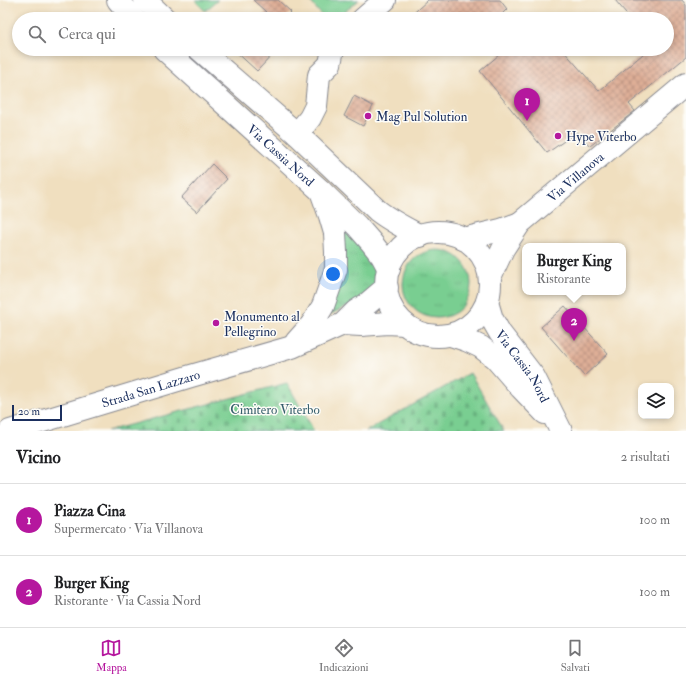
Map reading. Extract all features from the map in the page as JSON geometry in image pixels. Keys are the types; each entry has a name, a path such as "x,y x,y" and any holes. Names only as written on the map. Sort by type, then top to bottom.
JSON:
{"main road":[{"path":"118,0 128,12"},
{"path":"145,0 158,12"},
{"path":"371,12 386,0"},
{"name":"Via Cassia Nord","path":"172,56 321,191 357,226 371,242 382,256 388,278 389,300 395,313 404,324 423,334 438,336 451,335 469,326 482,313 487,302 490,289 490,277 484,259 470,244 463,239 449,234 435,233 420,236 410,241 393,258 388,278"},
{"name":"Via Cassia Nord","path":"207,56 297,134 378,211 420,236"},
{"path":"297,134 310,118 316,106 319,75 330,64 332,56"},
{"name":"Via Villanova","path":"490,277 503,249 520,223 686,84"},
{"path":"292,347 312,324 323,306 336,269 335,233 321,191"},
{"name":"Via Villanova","path":"463,239 500,230 520,223"},
{"name":"Strada San Lazzaro","path":"10,431 190,376 292,347 343,324 356,310 367,304 388,278"},
{"name":"Via Cassia Nord","path":"487,302 492,319 500,333 534,376 560,430"},
{"name":"Strada San Lazzaro","path":"343,324 404,324"},
{"name":"Via Cassia Nord","path":"451,335 481,347 495,358 560,430"}],"green space":[{"path":"195,0 218,0 205,11"},
{"path":"309,0 359,0 344,12 319,12"},
{"path":"339,222 360,243 376,267 377,274 372,289 355,303 322,318"},
{"path":"437,250 450,252 461,260 469,271 471,284 469,297 461,308 450,316 437,318 424,316 413,308 405,297 403,284 405,271 413,260 424,252"},
{"path":"470,373 504,431 366,431"},
{"name":"Cimitero Viterbo","path":"287,383 314,431 107,431"}],"building":[{"path":"253,0 278,0 291,12 266,12"},
{"path":"428,0 500,0 507,9 504,12 415,12"},
{"path":"615,0 682,0 686,5 686,57 629,104 635,111 590,146 577,132 547,153 480,71 498,56 568,56 599,91 641,56 674,56 674,12 625,12"},
{"path":"241,56 271,56 257,71"},
{"path":"354,96 373,106 363,126 344,116"},
{"path":"212,164 227,179 197,212 181,198"},
{"path":"565,306 608,354 584,376 541,327"}],"place":[{"name":"Mag Pul Solution","path":"368,116"},
{"name":"Piazza Cina","path":"527,121"},
{"name":"Hype Viterbo","path":"558,136"},
{"name":"Monumento al Pellegrino","path":"216,323"},
{"name":"Burger King","path":"574,341"}]}
